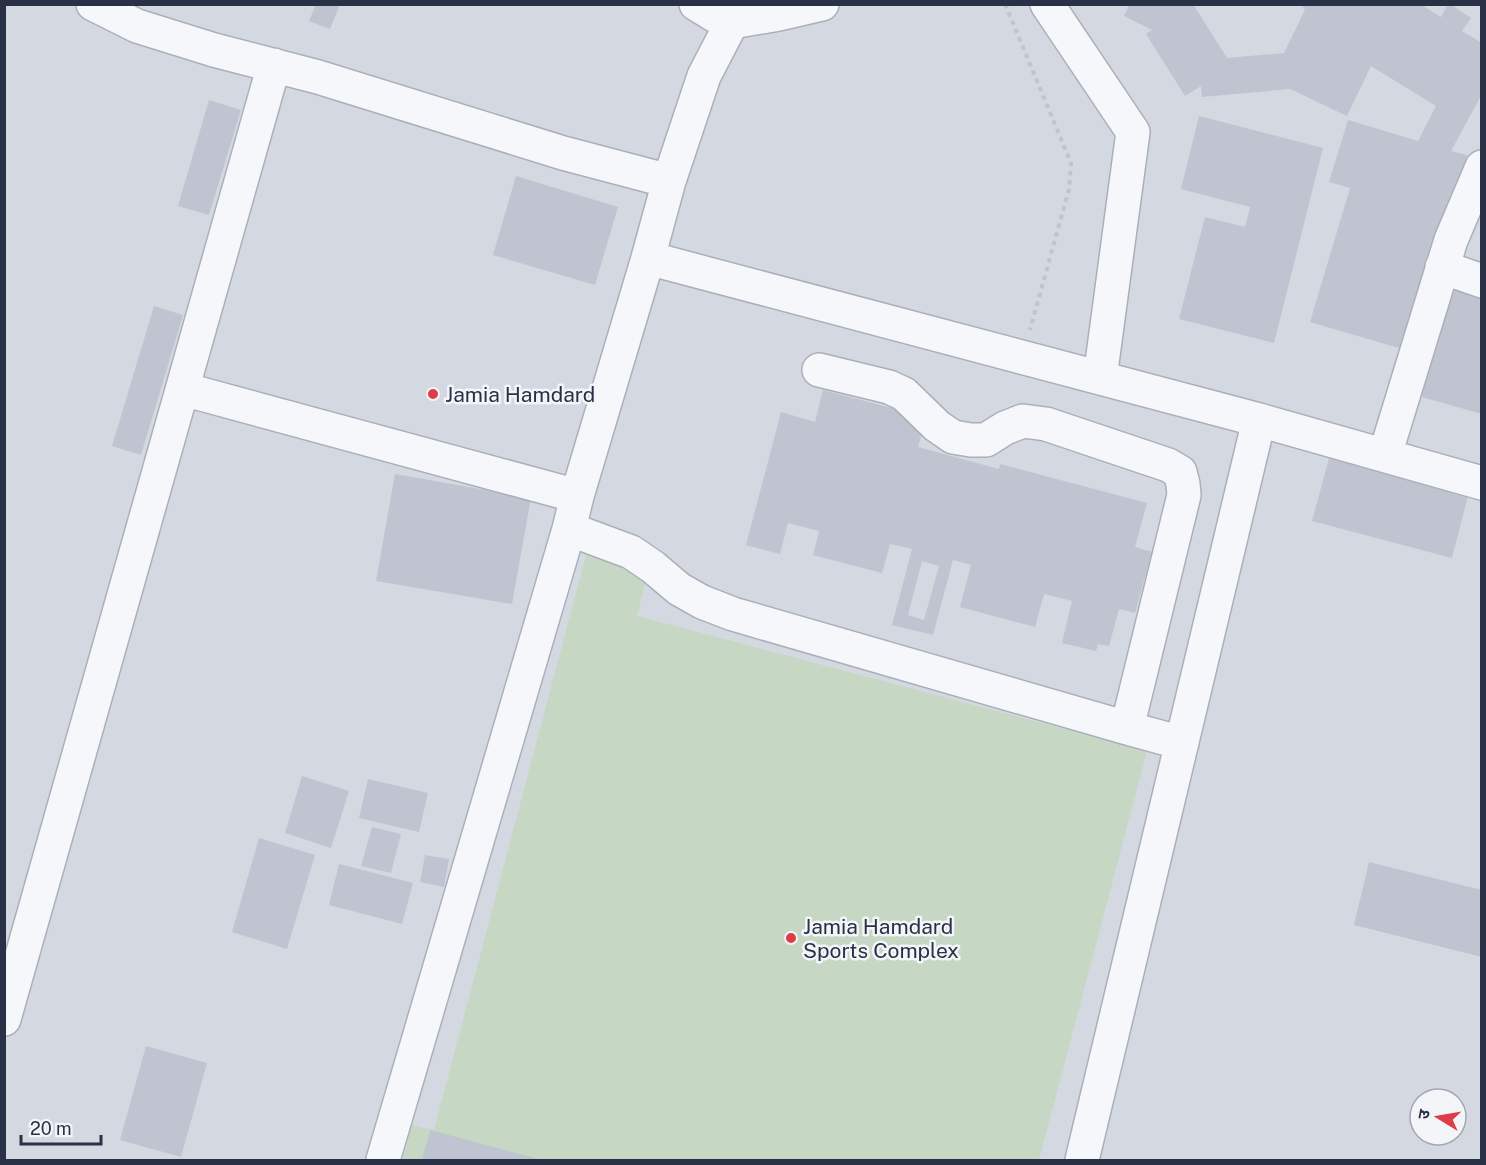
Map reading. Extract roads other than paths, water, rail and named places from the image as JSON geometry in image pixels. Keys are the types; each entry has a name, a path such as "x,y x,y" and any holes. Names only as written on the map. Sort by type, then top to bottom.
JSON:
{"lane":[{"path":"93,4 137,26 214,50 318,77 563,153 669,181"},
{"path":"696,4 732,22 822,4"},
{"path":"1047,4 1133,132 1100,378"},
{"path":"383,1161 669,181 704,76 732,22"},
{"path":"4,1019 274,65"},
{"path":"1385,455 1451,240 1482,167"},
{"path":"648,258 1259,420 1482,483"},
{"path":"1442,267 1482,281"},
{"path":"819,370 889,387 904,394 937,426 953,437 986,440 1005,428 1023,422 1046,424 1168,465 1180,472 1184,495 1127,729"},
{"path":"183,389 577,496"},
{"path":"1082,1161 1259,420"},
{"path":"569,529 631,552 653,567 678,589 702,602 733,614 1182,743"}],"place":[{"name":"Jamia Hamdard","path":"433,394"},
{"name":"Jamia Hamdard Sports Complex","path":"791,938"}]}
